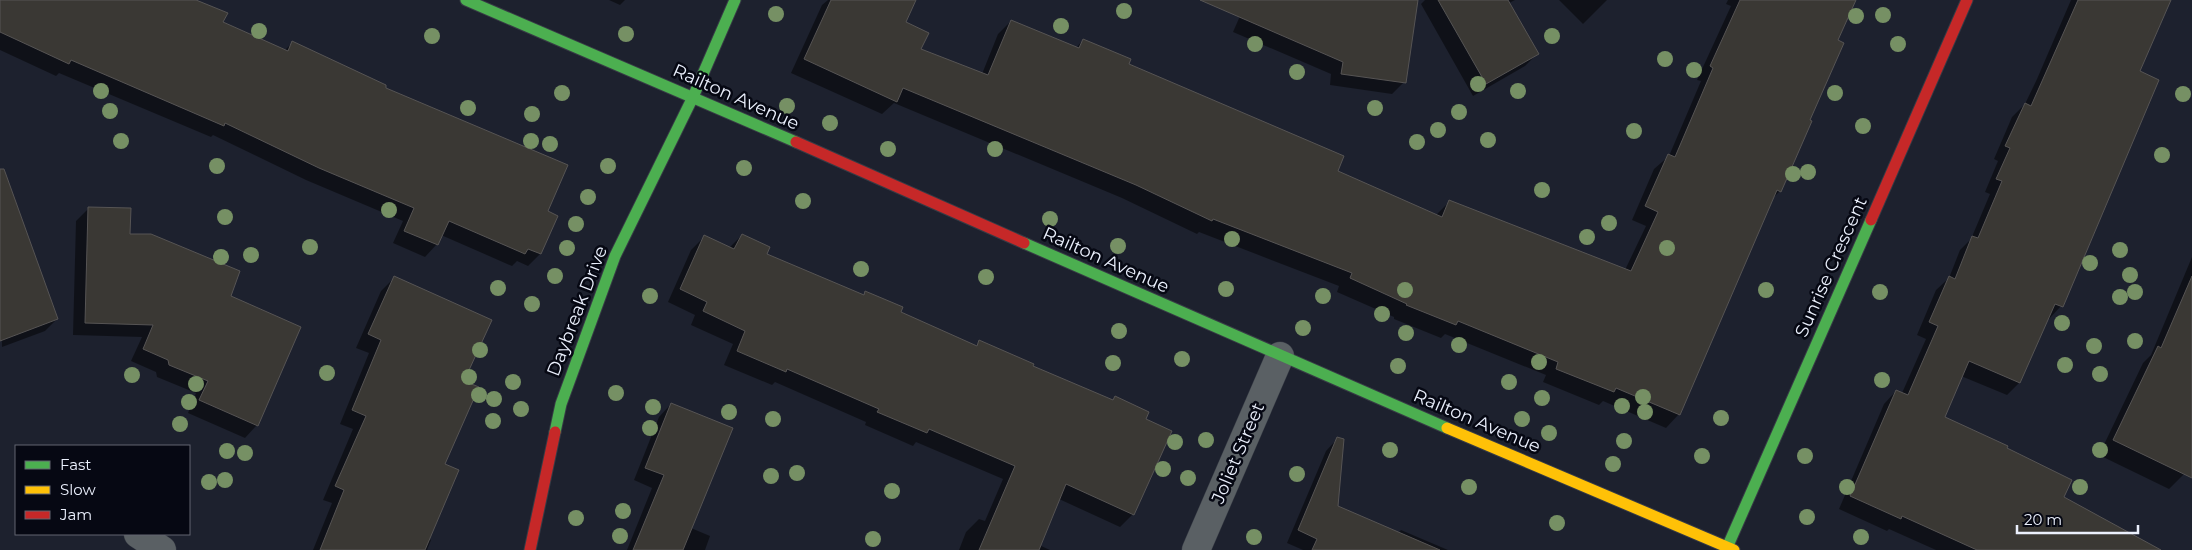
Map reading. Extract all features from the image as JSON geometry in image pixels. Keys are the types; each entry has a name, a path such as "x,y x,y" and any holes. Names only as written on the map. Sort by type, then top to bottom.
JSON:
{"street":[{"name":"Railton Avenue","path":"466,0 693,97 1280,356 1729,549"},
{"path":"693,97 735,0"},
{"name":"Sunrise Crescent","path":"1729,549 1967,0"},
{"name":"Daybreak Drive","path":"530,550 561,404 615,256 693,97"},
{"name":"Joliet Street","path":"1196,550 1280,356"},
{"path":"140,535 162,550"}],"building":[{"path":"0,0 196,0 228,13 223,22 288,51 292,41 386,85 386,88 568,165 548,211 558,216 541,254 528,249 525,254 449,221 438,245 404,231 414,208 319,168 225,123 224,126 71,60 69,64 0,32"},
{"path":"831,0 916,0 906,22 929,33 921,49 988,75 1011,20 1079,48 1083,39 1131,59 1129,64 1344,156 1338,171 1442,217 1449,200 1631,271 1658,212 1645,206 1668,154 1675,157 1713,68 1710,66 1740,0 1856,0 1838,40 1844,43 1810,120 1812,121 1781,192 1777,190 1680,415 1616,388 1614,392 1556,369 1558,362 1458,321 1456,325 1406,305 1350,278 1352,273 1213,219 1212,221 1136,185 903,88 897,102 804,59"},
{"path":"1200,0 1418,0 1406,83 1341,74 1343,62"},
{"path":"1438,0 1508,0 1539,54 1486,84"},
{"path":"2078,0 2171,0 2140,71 2159,80 2063,307 2055,304 2020,383 1969,361 1945,417 2008,446 2007,448 2072,480 2064,497 2161,550 1977,550 1902,516 1901,519 1850,496 1896,390 1908,395 1938,326 1929,322 1949,276 1955,279 1972,236 1978,238 2002,181 1996,179 2010,148 2005,146 2025,103 2031,106"},
{"path":"0,169 4,169 58,319 0,341"},
{"path":"88,207 131,208 130,234 151,234 240,271 231,296 301,327 258,426 199,400 208,381 169,365 168,360 143,349 153,325 85,323"},
{"path":"742,234 770,247 767,254 864,295 865,291 903,307 901,312 977,346 979,340 1034,364 1033,366 1113,400 1115,396 1149,412 1146,419 1172,431 1134,515 1066,484 1039,550 979,550 1015,466 929,429 927,433 877,412 879,409 787,369 786,372 737,351 745,331 703,311 707,302 680,289 704,235 734,249"},
{"path":"394,276 492,320 464,381 479,387 445,464 459,470 425,550 320,550 344,490 335,486 366,416 352,410 381,340 368,334"},
{"path":"2192,276 2192,478 2113,440 2158,346 2161,348"},
{"path":"671,403 733,428 683,550 633,550 664,475 645,468"},
{"path":"1337,437 1344,439 1338,506 1440,550 1312,550 1317,539 1298,530"}],"traffic: fast":[{"path":"466,0 796,142"},
{"path":"555,432 561,404 615,256 693,97 735,0"},
{"path":"1726,550 1871,220"},
{"path":"1024,243 1447,428"}],"traffic: slow":[{"path":"1447,428 1734,550"}],"traffic: jam":[{"path":"1871,220 1967,0"},
{"path":"796,142 1024,243"},
{"path":"530,550 555,432"}]}
